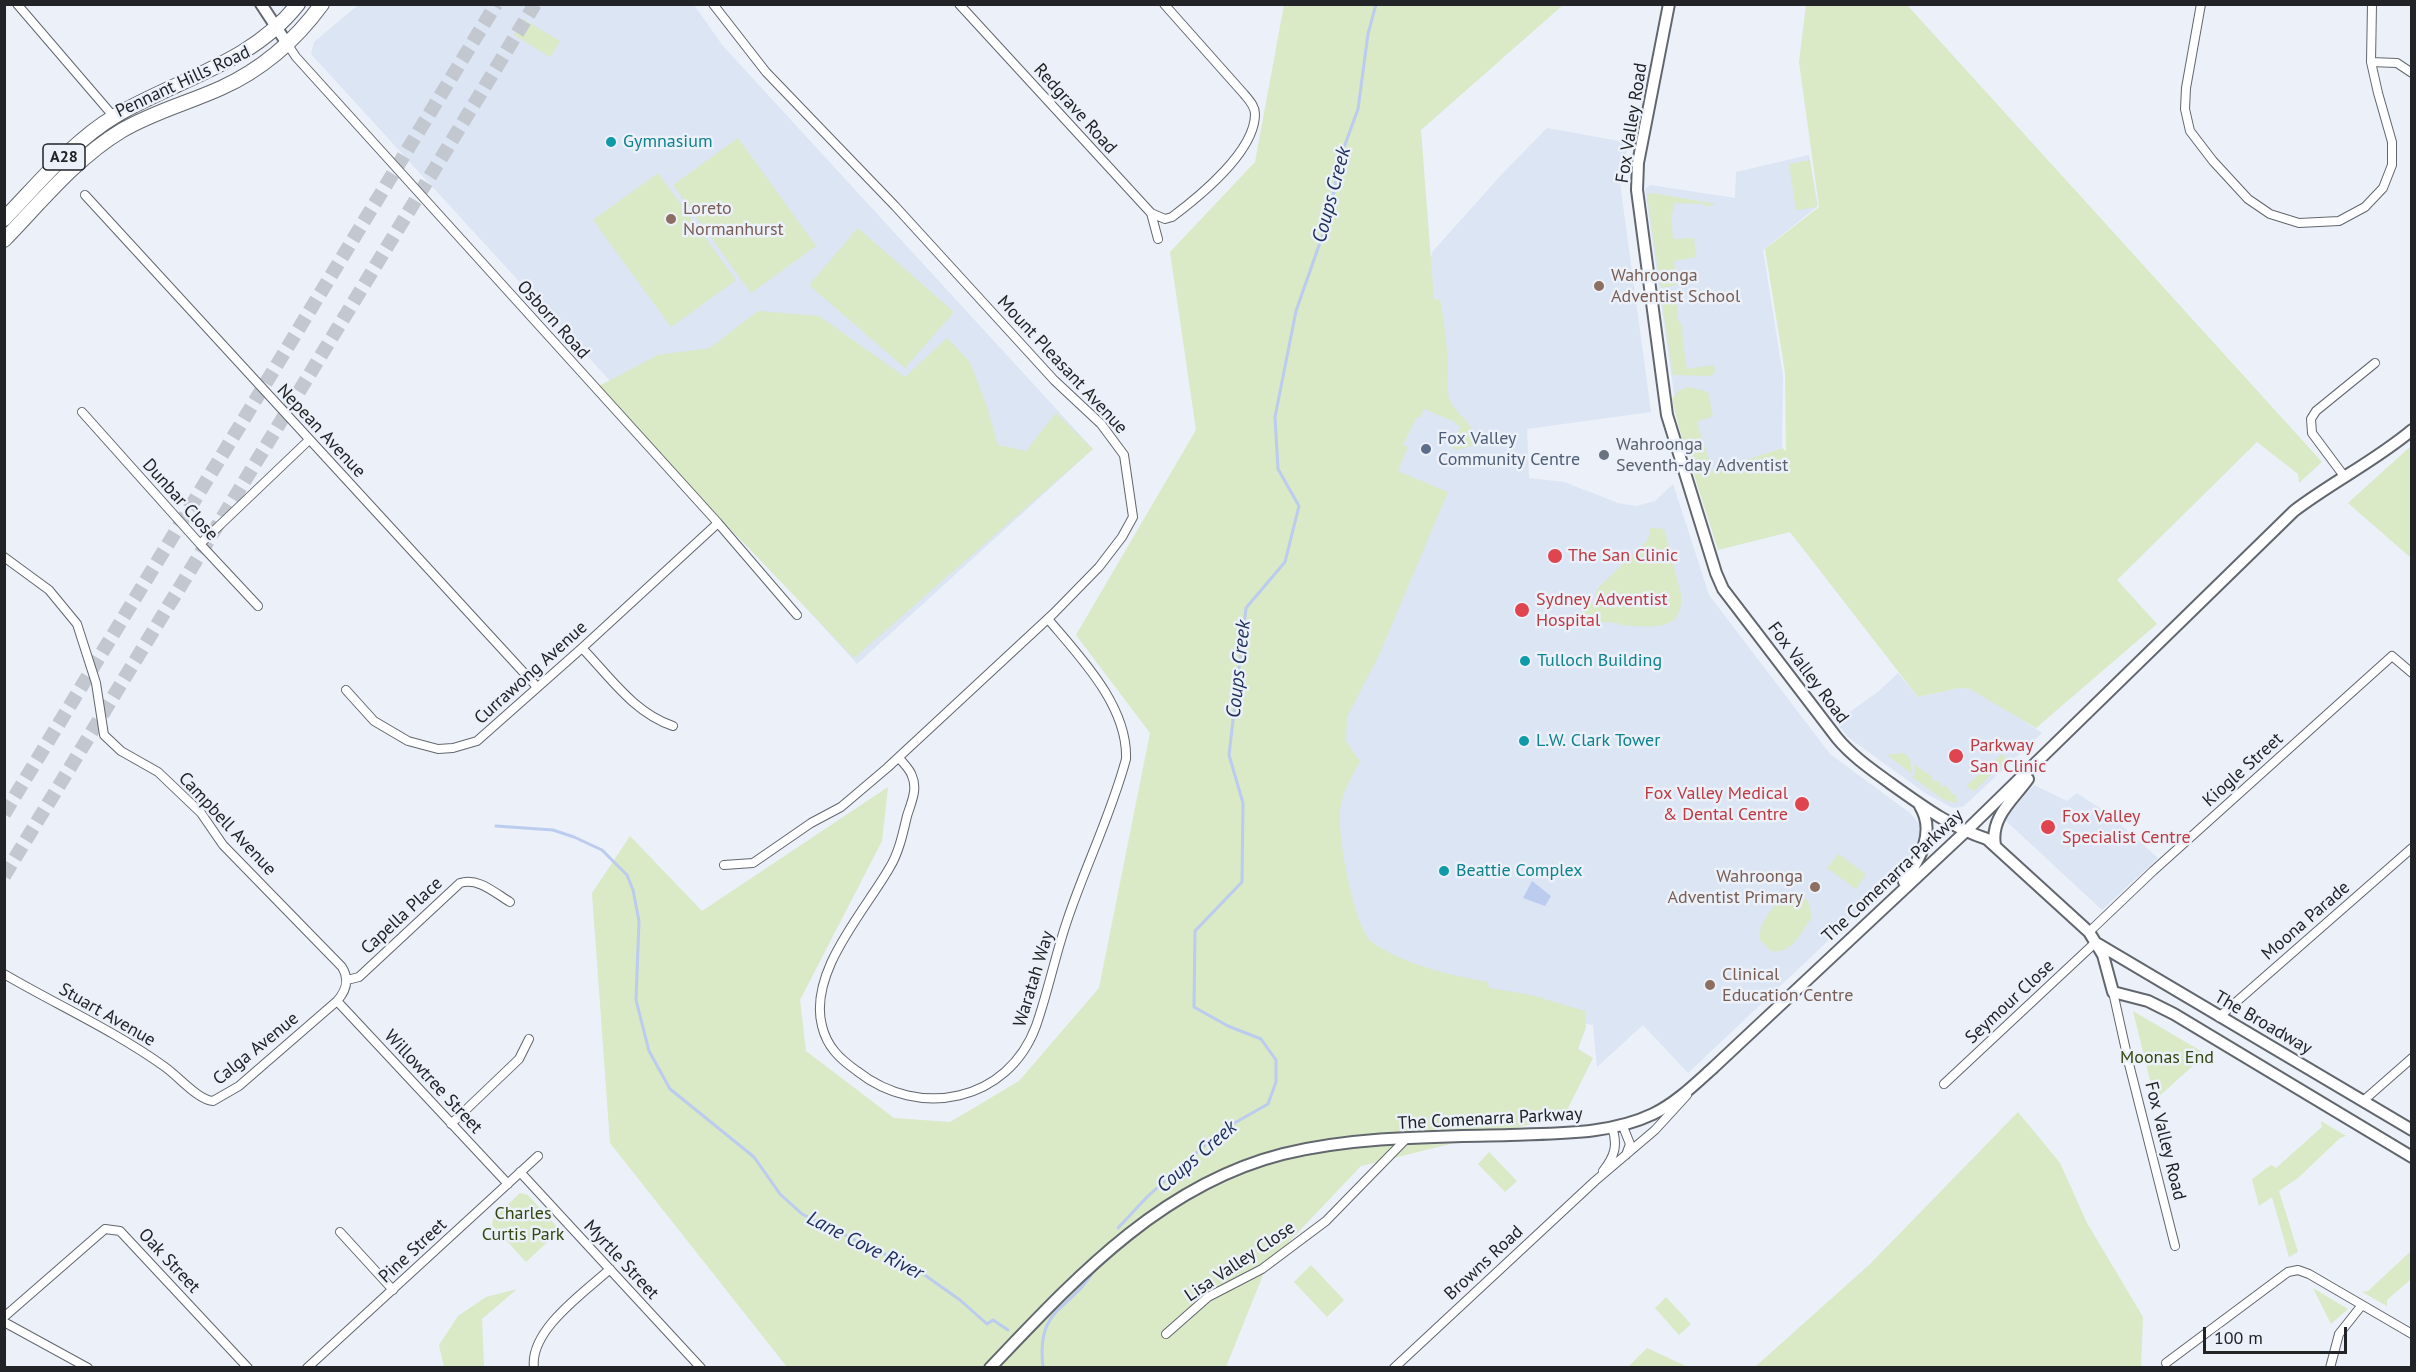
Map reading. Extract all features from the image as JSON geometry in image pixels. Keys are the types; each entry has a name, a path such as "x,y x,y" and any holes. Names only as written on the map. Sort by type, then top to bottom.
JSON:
{"highway":[{"name":"Pennant Hills Road","path":"4,219 76,145 114,117 153,96 226,64 276,27 298,4"},
{"name":"Pennant Hills Road","path":"4,240 68,174 107,140 147,117 240,79 288,45 322,4"}],"main road":[{"path":"261,4 288,45"},
{"name":"Fox Valley Road","path":"1669,4 1638,163 1637,190 1667,415 1723,589 1842,745 1867,767 1918,803 1965,832 1987,839 1995,845 2089,932 2097,943 2113,992"},
{"name":"The Comenarra Parkway","path":"990,1368 1094,1263 1150,1216 1176,1199 1258,1162 1283,1154 1361,1142 1548,1134 1617,1126 1652,1114 1673,1102 1702,1078 1965,832 2294,511 2344,476 2387,450 2412,430"},
{"path":"1995,845 1994,832 2002,811 2043,756"},
{"path":"1891,900 1914,866 1925,843 1927,822 1918,803"},
{"name":"The Broadway","path":"2097,943 2412,1130"},
{"name":"The Broadway","path":"2113,992 2148,1001 2174,1014 2412,1157"}],"street":[{"path":"17,4 114,117"},
{"name":"Mount Pleasant Avenue","path":"713,4 766,72 896,206 1054,380 1101,424 1124,455 1133,517 1122,537 1099,567 899,758 841,807 753,863 724,865"},
{"name":"Redgrave Road","path":"959,4 1151,213 1158,239"},
{"path":"1151,213 1165,219 1172,217 1214,180 1244,148 1255,115 1254,107 1244,94 1164,4"},
{"path":"2201,4 2186,88 2185,109 2190,130 2213,161 2248,199 2270,214 2299,223 2339,221 2365,207 2383,188 2392,165 2392,142 2371,62 2372,4"},
{"name":"Osborn Road","path":"288,45 296,57 466,247 718,523 797,615"},
{"path":"2371,62 2397,63 2412,73"},
{"name":"Nepean Avenue","path":"85,195 537,687"},
{"path":"2344,476 2312,433 2311,419 2316,411 2375,363"},
{"name":"Dunbar Close","path":"82,411 258,606"},
{"path":"200,544 309,440"},
{"name":"Currawong Avenue","path":"345,690 374,721 384,729 408,741 438,749 459,747 477,741 718,523"},
{"name":"Campbell Avenue","path":"4,557 49,590 77,624 96,683 104,735 121,751 158,772 201,813 223,845 342,967 347,980"},
{"name":"Waratah Way","path":"899,758 912,775 915,788 891,866 844,940 826,977 819,1008 822,1026 833,1051 861,1075 900,1095 948,1098 986,1087 1017,1061 1030,1041 1066,923 1126,759 1126,745 1107,695 1092,671 1048,618"},
{"path":"582,648 638,708 653,718 673,726"},
{"name":"Kiogle Street","path":"2089,932 2162,863 2392,656 2412,673"},
{"name":"Moona Parade","path":"2219,1017 2412,848"},
{"name":"Capella Place","path":"347,980 359,977 460,883 468,881 477,883 510,902"},
{"name":"Seymour Close","path":"1944,1084 2097,943"},
{"name":"Stuart Avenue","path":"4,974 137,1049 165,1067 191,1088"},
{"path":"337,1002 345,990 347,980"},
{"name":"Fox Valley Road","path":"2113,992 2175,1246"},
{"name":"Calga Avenue","path":"191,1088 204,1100 217,1100 239,1086 337,1002"},
{"name":"Willowtree Street","path":"337,1002 508,1184"},
{"path":"451,1124 519,1059 529,1039"},
{"path":"2363,1101 2412,1058"},
{"name":"Browns Road","path":"1394,1368 1595,1181 1626,1156 1679,1105 1702,1078"},
{"path":"1617,1126 1630,1144 1626,1156"},
{"name":"Browns Road","path":"1595,1181 1616,1151 1617,1126"},
{"name":"Lisa Valley Close","path":"1166,1334 1208,1296 1262,1269 1326,1221 1406,1139"},
{"name":"Pine Street","path":"307,1368 538,1156"},
{"name":"Myrtle Street","path":"520,1172 701,1368"},
{"name":"Oak Street","path":"4,1317 105,1229 120,1231 248,1368"},
{"path":"340,1232 393,1290"},
{"path":"534,1368 536,1348 543,1333 610,1269"},
{"path":"2166,1363 2288,1272 2298,1270 2309,1274 2412,1334"},
{"path":"2330,1368 2339,1334 2362,1305"},
{"path":"4,1322 88,1368"}],"shaded area":[{"name":"Loreto Normanhurst","path":"358,5 694,5 723,46 1093,449 857,664 731,525 612,383 311,54 314,42"},
{"name":"Sydney Adventist Hospital","path":"1547,128 1619,141 1630,135 1620,183 1651,412 1527,429 1529,478 1564,482 1618,503 1636,506 1655,501 1673,484 1709,595 1830,754 1910,813 1919,824 1918,841 1908,858 1868,903 1688,1073 1643,1025 1597,1067 1593,1025 1366,985 1287,704 1387,479 1400,338 1433,251"},
{"path":"1809,155 1818,206 1763,250 1783,376 1782,448 1696,477 1676,408 1645,189 1650,185 1735,198 1736,172"},
{"path":"1898,673 1918,697 1959,688 1970,689 1989,698 2042,733 1963,807 1953,808 1925,793 1848,737 1836,722 1879,691"},
{"path":"2034,785 2067,801 2077,793 2110,815 2158,858 2102,910 2004,819"}],"green space":[{"path":"1284,5 1563,5 1421,130 1434,300 1440,299 1443,316 1448,357 1448,394 1451,403 1474,431 1476,441 1468,447 1456,450 1452,448 1461,426 1424,409 1420,418 1417,417 1403,445 1408,447 1398,471 1448,492 1379,655 1347,717 1346,741 1357,758 1361,760 1343,797 1340,822 1344,858 1353,901 1365,934 1372,942 1413,963 1488,982 1489,988 1531,995 1585,1011 1586,1027 1578,1049 1593,1058 1564,1116 1361,1166 1267,1265 1226,1367 787,1367 610,1143 592,893 630,836 702,911 888,787 882,841 800,1000 806,1051 894,1118 950,1122 1019,1081 1099,988 1150,733 1076,635 1196,430 1170,252 1255,162"},
{"path":"1806,5 1907,5 2322,462 2299,483 2298,474 2257,442 2117,580 2157,624 2036,728 1970,689 1959,688 1918,697 1790,532 1718,550 1672,399 1678,391 1689,387 1708,392 1713,416 1697,422 1712,471 1782,448 1786,451 1785,372 1765,249 1819,207 1799,62"},
{"path":"523,19 560,41 550,57 514,35"},
{"path":"738,138 816,246 751,293 673,185"},
{"path":"1810,160 1817,207 1796,210 1789,164"},
{"path":"658,173 736,280 671,327 593,220"},
{"path":"1652,193 1716,204 1706,207 1704,204 1674,203 1674,211 1671,214 1673,239 1694,238 1696,257 1674,261 1677,285 1661,288 1647,195"},
{"path":"858,228 954,312 905,368 809,285"},
{"path":"1661,296 1676,296 1687,369 1714,365 1715,371 1711,376 1673,375"},
{"path":"758,311 819,316 905,377 947,338 970,362 998,445 1026,451 1056,413 1093,449 854,658 595,388 658,355 710,348"},
{"path":"2411,446 2411,558 2348,503"},
{"path":"1650,528 1664,529 1681,594 1677,616 1662,625 1642,626 1603,622 1582,613 1584,602 1594,604 1596,592 1600,586 1646,542"},
{"path":"1903,753 1910,758 1912,774 1887,755"},
{"path":"2002,754 2007,760 1974,791 1966,786"},
{"path":"1914,764 1931,776 1932,780 1940,782 1941,787 1946,786 1951,794 1956,794 1957,803 1944,800 1911,776 1915,775"},
{"path":"1838,854 1866,874 1856,889 1827,868"},
{"path":"1790,895 1800,895 1808,901 1812,917 1791,946 1771,951 1760,940 1761,927 1773,908"},
{"name":"Moonas End","path":"2133,1011 2206,1054 2155,1100"},
{"path":"2018,1112 2060,1163 2087,1223 2143,1317 2141,1367 1755,1367 1870,1264"},
{"path":"2321,1121 2346,1136 2340,1138 2298,1178 2279,1191 2298,1252 2289,1257 2272,1197 2259,1206 2252,1179 2271,1165 2276,1168 2322,1127"},
{"path":"1489,1152 1517,1181 1505,1192 1478,1164"},
{"name":"Charles Curtis Park","path":"520,1193 528,1195 558,1228 556,1234 526,1262 492,1225 493,1219"},
{"path":"2411,1251 2411,1279 2387,1300 2387,1306 2362,1292 2368,1291"},
{"path":"1311,1265 1344,1300 1327,1317 1294,1282"},
{"path":"2313,1288 2348,1309 2331,1324"},
{"path":"517,1289 482,1319 484,1367 444,1367 439,1345 458,1316 486,1297"},
{"path":"1666,1297 1691,1324 1679,1335 1655,1308"},
{"path":"1647,1348 1688,1367 1628,1367"}],"water":[{"path":"1532,881 1551,896 1545,906 1523,898"}],"waterway":[{"name":"Coups Creek","path":"1118,1228 1147,1197 1222,1130 1268,1104 1276,1082 1276,1060 1261,1039 1228,1026 1194,1007 1195,931 1242,882 1243,803 1229,755 1246,608 1285,562 1299,506 1278,469 1275,417 1296,311 1330,214 1339,161 1358,109 1368,34 1376,4"},
{"name":"Lane Cove River","path":"496,826 553,830 574,837 602,850 627,875 633,890 639,921 636,1000 649,1051 670,1089 754,1157 780,1194 802,1214 919,1271 960,1300 987,1324 993,1320 1008,1330"},
{"name":"Coups Creek","path":"1043,1368 1042,1347 1050,1321 1095,1269"}],"tunnel":[{"path":"4,814 496,4"},
{"path":"4,876 535,4"}],"place":[{"name":"Gymnasium","path":"611,142"},
{"name":"Loreto Normanhurst","path":"671,219"},
{"name":"Wahroonga Adventist School","path":"1599,286"},
{"name":"Fox Valley Community Centre","path":"1426,449"},
{"name":"Wahroonga Seventh-day Adventist","path":"1604,455"},
{"name":"The San Clinic","path":"1555,556"},
{"name":"Sydney Adventist Hospital","path":"1522,610"},
{"name":"Tulloch Building","path":"1525,661"},
{"name":"L.W. Clark Tower","path":"1524,741"},
{"name":"Parkway San Clinic","path":"1956,756"},
{"name":"Fox Valley Medical & Dental Centre","path":"1802,804"},
{"name":"Fox Valley Specialist Centre","path":"2048,827"},
{"name":"Beattie Complex","path":"1444,871"},
{"name":"Wahroonga Adventist Primary","path":"1815,887"},
{"name":"Clinical Education Centre","path":"1710,985"}]}
